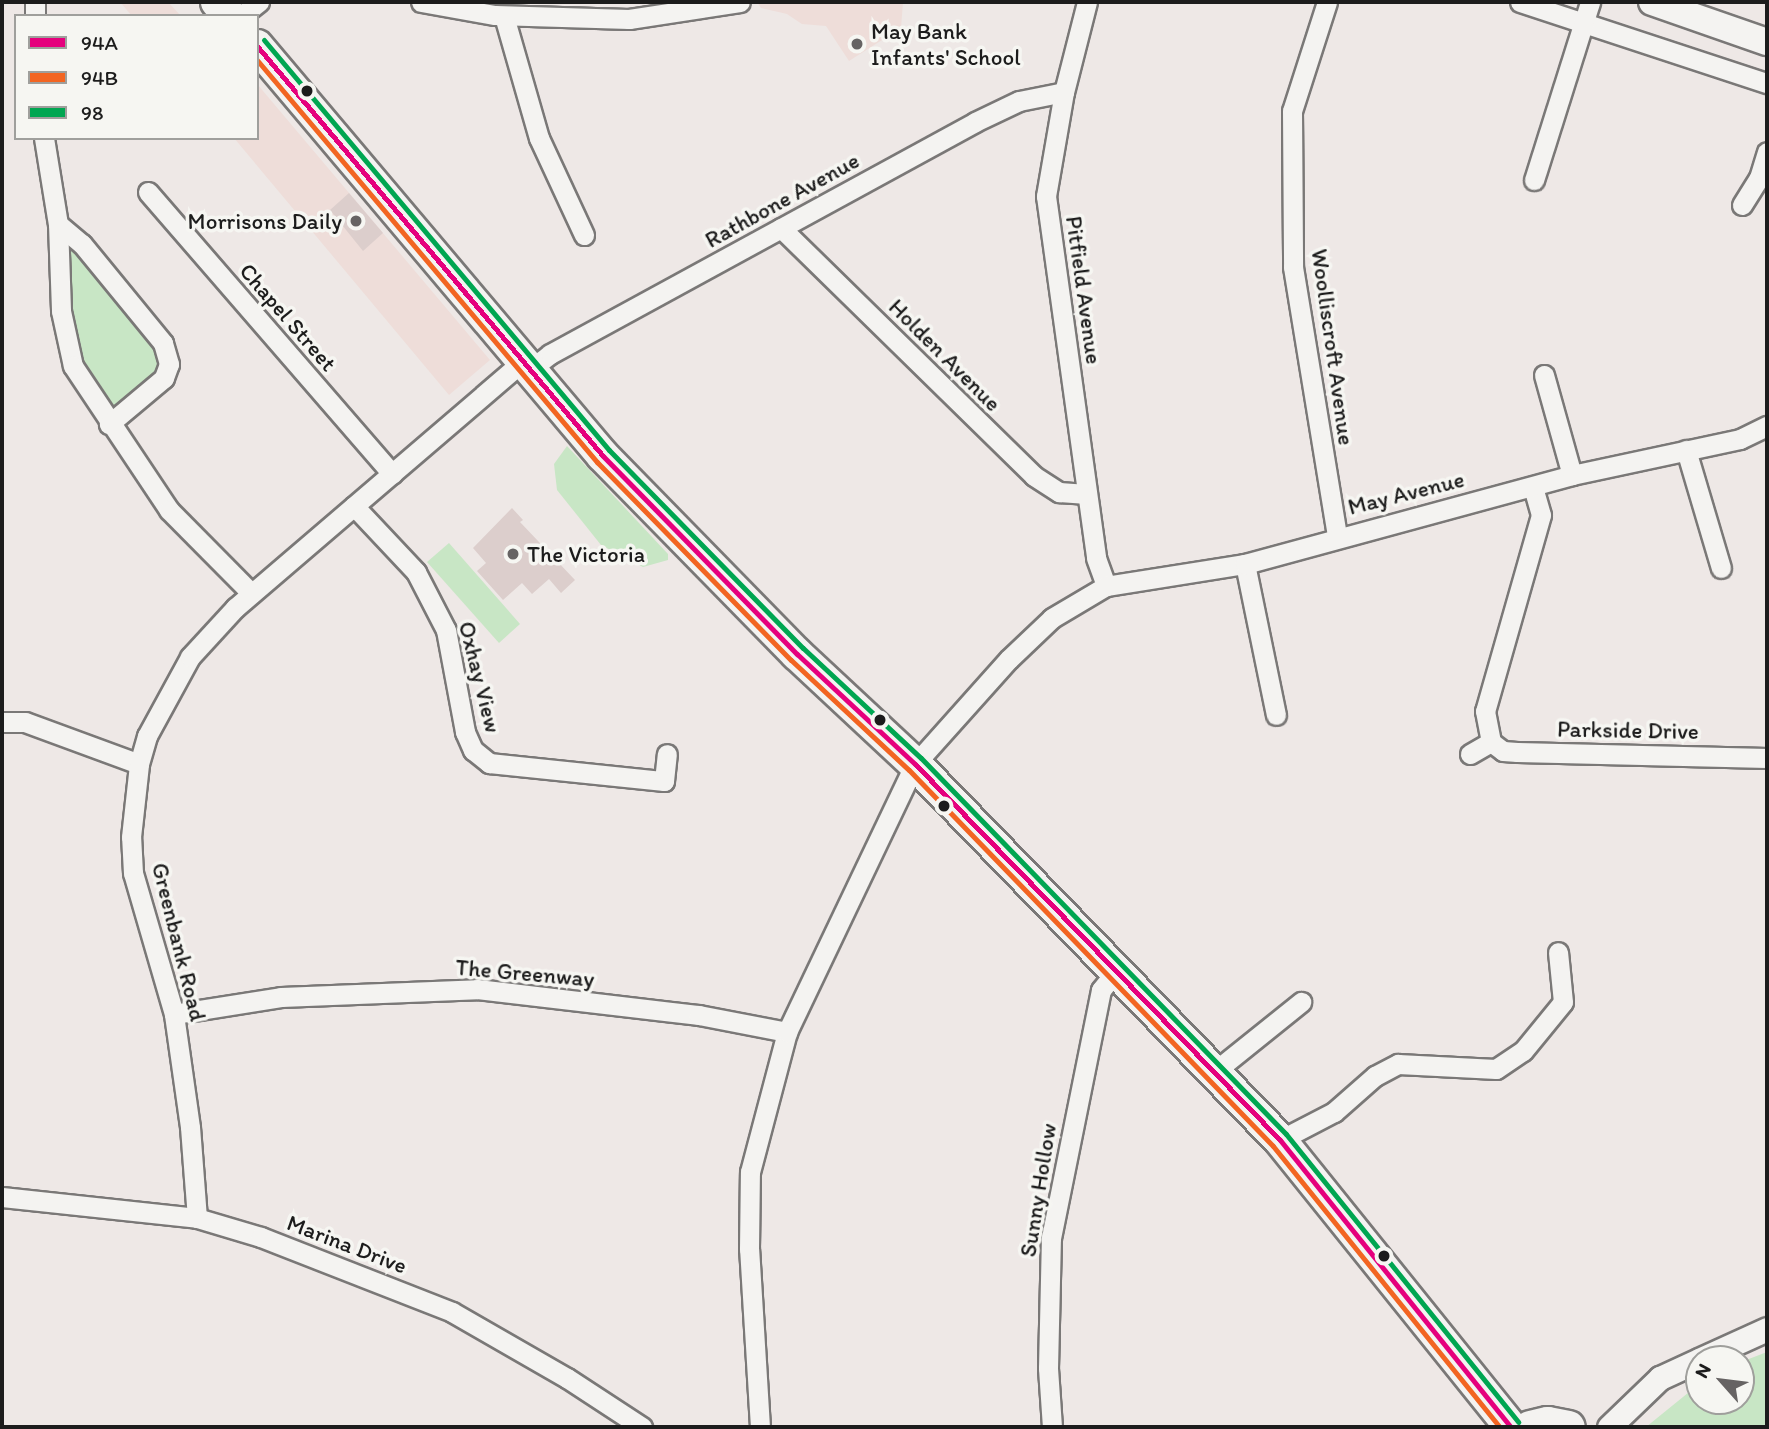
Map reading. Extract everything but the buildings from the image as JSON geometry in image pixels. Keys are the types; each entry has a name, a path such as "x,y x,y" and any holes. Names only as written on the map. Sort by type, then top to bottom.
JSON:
{"highway":[{"path":"259,48 603,456 797,654 915,764 1280,1140 1511,1427"},
{"path":"1530,1427 1548,1423 1569,1427"}],"main road":[{"path":"1652,2 1767,42"}],"street":[{"path":"244,14 260,2"},
{"path":"421,2 504,16 629,19 740,2"},
{"name":"Pitfield Avenue","path":"1087,2 1064,92 1046,196 1096,558 1106,586"},
{"name":"Woolliscroft Avenue","path":"1326,2 1293,111 1293,267 1338,535"},
{"path":"1520,2 1767,83"},
{"path":"1534,180 1590,2"},
{"path":"504,16 539,138 584,235"},
{"name":"Rathbone Avenue","path":"387,477 527,365 1019,101 1064,92"},
{"path":"44,140 58,224 61,311 73,366 169,510 251,593"},
{"path":"1742,205 1759,178 1767,152"},
{"name":"Chapel Street","path":"148,192 387,477"},
{"path":"58,224 82,244 163,343 169,364 164,378 110,424"},
{"name":"Holden Avenue","path":"781,228 1034,476 1059,492 1087,494"},
{"path":"1544,375 1572,475"},
{"name":"May Avenue","path":"760,1427 748,1249 750,1172 787,1032 915,764 1052,618 1106,586 1245,564 1338,535 1572,475 1740,439 1767,426"},
{"path":"1686,450 1721,568"},
{"name":"Greenbank Road","path":"197,1218 190,1126 174,1014 133,873 131,837 139,764 163,701 190,657 251,593 387,477"},
{"path":"1470,754 1491,742 1485,711 1541,516 1533,487"},
{"name":"Oxhay View","path":"354,506 416,572 440,618 465,732 473,750 489,763 664,780 667,754"},
{"path":"1245,564 1276,715"},
{"path":"2,722 25,722 139,764"},
{"name":"Parkside Drive","path":"1491,742 1503,751 1517,752 1767,758"},
{"path":"1280,1140 1334,1112 1375,1076 1398,1064 1496,1069 1523,1051 1563,1002 1558,952"},
{"name":"Sunny Hollow","path":"1052,1427 1048,1368 1051,1238 1101,990 1117,970"},
{"name":"The Greenway","path":"174,1014 282,997 477,989 699,1015 787,1032"},
{"path":"1214,1072 1301,1002"},
{"name":"Marina Drive","path":"2,1197 197,1218 318,1257 452,1312 567,1378 642,1427"},
{"path":"1732,1345 1767,1329"},
{"path":"1609,1427 1660,1378 1685,1367"}],"shaded area":[{"path":"120,2 168,2 179,14 130,14"},
{"name":"May Bank Infants' School","path":"757,2 903,2 901,28 849,61 826,26 802,24 787,14 761,8"},
{"path":"259,86 490,360 449,395 236,140 259,140"}],"green space":[{"path":"58,224 169,364 109,424 73,366"},
{"path":"567,446 668,554 668,560 643,567 601,545 557,490 554,464"},
{"path":"449,543 520,624 499,643 427,562"},
{"path":"1767,1352 1767,1427 1646,1427 1685,1395 1685,1415 1755,1415 1755,1357"}],"transit line":[{"name":"98","path":"264,40 609,450 803,648 921,758 1286,1134 1518,1422"},
{"name":"94A","path":"259,48 603,456 797,654 915,764 1280,1140 1511,1427"},
{"name":"94B","path":"259,62 597,462 791,660 909,770 1273,1146 1500,1427"}],"place":[{"name":"May Bank Infants' School","path":"857,44"},
{"name":"Morrisons Daily","path":"356,221"},
{"name":"The Victoria","path":"513,554"}]}
